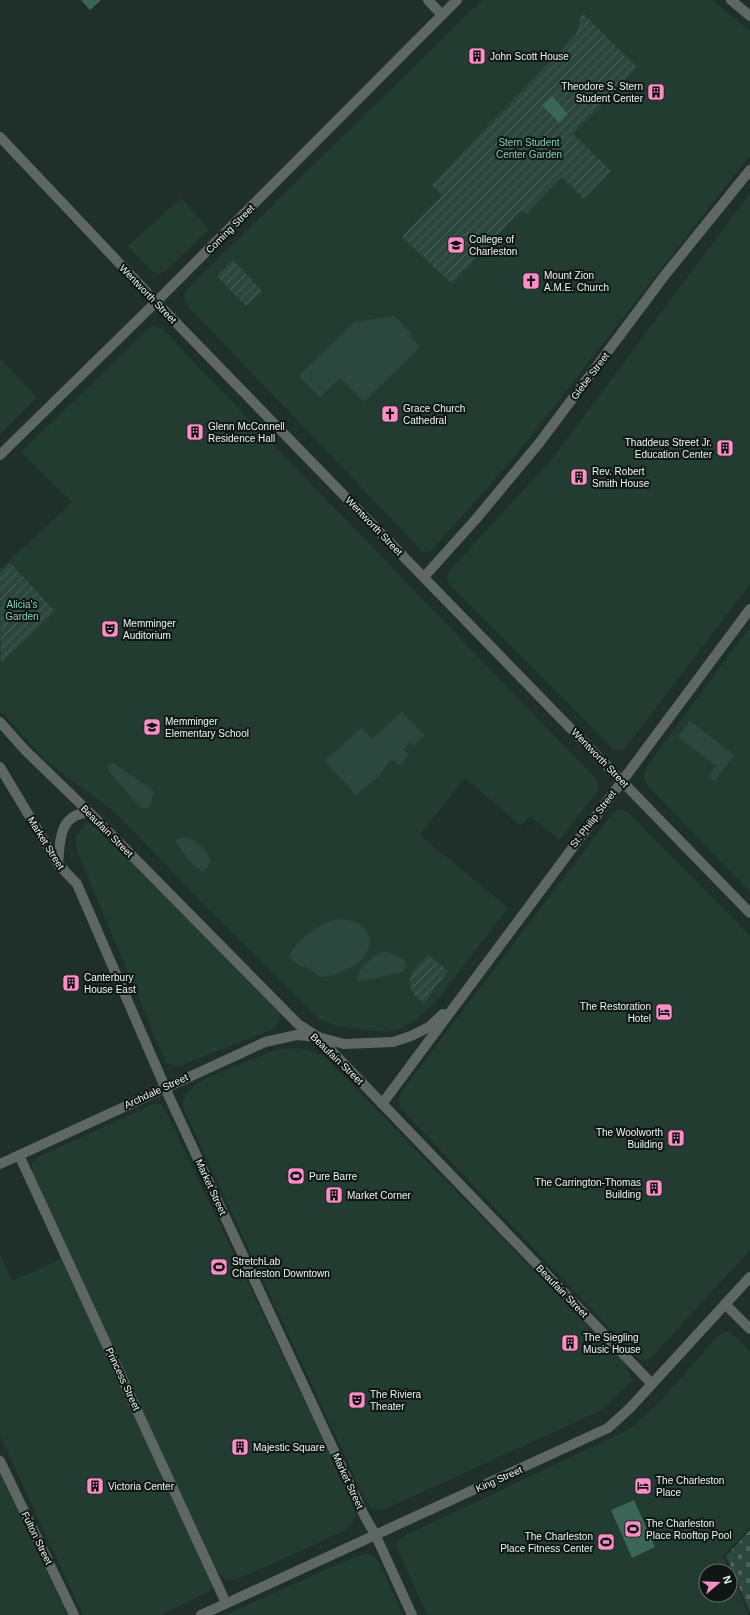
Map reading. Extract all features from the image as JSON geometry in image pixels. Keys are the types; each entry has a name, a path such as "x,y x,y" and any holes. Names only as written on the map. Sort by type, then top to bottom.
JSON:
{"street":[{"path":"428,0 442,15"},
{"name":"Coming Street","path":"0,455 156,302 457,0"},
{"path":"731,0 750,16"},
{"name":"Wentworth Street","path":"0,137 156,302 750,913"},
{"name":"Glebe Street","path":"424,577 476,519 540,442 665,275 750,170"},
{"name":"St. Philip Street","path":"382,1104 750,609"},
{"name":"Beaufain Street","path":"0,722 25,750 89,812 298,1024 318,1037 652,1384"},
{"name":"Market Street","path":"0,767 58,864 77,884 164,1087 412,1615"},
{"path":"58,864 64,826 75,815 89,812"},
{"name":"St. Philip Street","path":"318,1037 344,1044 370,1044 399,1040 429,1028 465,992"},
{"name":"Archdale Street","path":"0,1164 164,1087 266,1042 297,1036 318,1037"},
{"name":"Princess Street","path":"19,1155 226,1603"},
{"name":"King Street","path":"201,1615 375,1534 599,1433 623,1415 750,1277"},
{"path":"725,1304 750,1329"},
{"name":"Fulton Street","path":"0,1461 74,1615"}],"shaded area":[{"path":"81,0 101,0 90,10"},
{"name":"College of Charleston","path":"482,0 712,0 750,31 750,155 513,459 432,550 424,553 186,304 184,296 186,290"},
{"path":"552,96 568,114 559,123 542,105"},
{"path":"750,193 750,584 630,742 623,749 614,750 450,585 447,577 450,570 552,459"},
{"path":"181,198 209,229 168,269 160,274 153,272 128,246"},
{"name":"Memminger Elementary School","path":"153,326 161,328 597,780 598,790 560,840 530,816 521,826 465,778 420,835 508,908 436,1002 417,1019 401,1028 385,1032 356,1029 336,1026 319,1019 202,903 117,814 46,761 0,711 0,569 72,502 21,452 146,331"},
{"path":"0,359 37,397 0,434"},
{"path":"750,627 750,892 646,784 644,775 647,766"},
{"path":"620,809 629,813 750,936 750,1250 650,1359 640,1360 400,1108 399,1100 401,1092 612,814"},
{"path":"91,822 99,824 278,1005 280,1014 279,1023 273,1029 177,1067 166,1063 77,851 76,836 85,825"},
{"path":"295,1048 307,1050 324,1056 626,1365 632,1381 602,1410 385,1509 376,1510 370,1507 184,1110 183,1101 187,1093 198,1083 213,1075 277,1049"},
{"path":"154,1104 161,1104 167,1114 353,1502 356,1514 352,1523 346,1530 238,1579 228,1581 220,1575 214,1564 32,1175 32,1163 36,1158"},
{"path":"0,1254 12,1281 61,1259 213,1578 213,1586 208,1592 161,1615 83,1615 0,1436"},
{"name":"The Charleston Place","path":"729,1331 750,1352 750,1527 723,1556 726,1563 698,1563 698,1603 738,1603 738,1591 749,1615 427,1615 397,1548 398,1542 402,1537 626,1431 635,1425 662,1399 719,1335"},
{"path":"0,1473 67,1615 0,1615"},
{"name":"The Charleston Place Rooftop Pool","path":"634,1500 655,1547 632,1558 611,1510"},
{"path":"366,1554 372,1555 379,1562 403,1615 225,1615 354,1557"}],"green space":[{"name":"Stern Student Center Garden","path":"582,13 637,67 573,134 611,171 584,199 562,177 526,214 521,210 452,284 402,237 442,195 432,185 576,34"},
{"path":"233,260 262,291 246,306 217,276"},
{"path":"395,316 411,333 409,335 420,347 364,402 340,378 320,397 299,376 354,322"},
{"name":"Alicia's Garden","path":"10,563 55,611 1,663 0,573"},
{"path":"402,712 424,735 413,746 410,742 403,749 409,755 400,765 391,759 379,776 356,795 325,761 361,728 372,739"},
{"path":"690,721 734,755 715,781 708,777 716,766 678,737"},
{"path":"113,763 154,791 150,807 141,808 110,773 108,768 109,764"},
{"path":"176,839 191,839 200,844 206,852 210,862 205,871 202,871 187,858 176,842"},
{"path":"339,919 356,922 367,932 369,938 370,945 367,952 361,960 353,966 342,972 320,977 305,966 299,966 289,956 298,942 310,932 324,924"},
{"path":"384,951 401,958 405,962 406,967 403,972 358,982 357,977 365,965 375,955"},
{"path":"428,955 448,971 424,1003 414,994 410,986 410,981 416,967"},
{"path":"750,1530 750,1612 738,1584 738,1563 729,1563 726,1556"}],"place":[{"name":"John Scott House","path":"477,56"},
{"name":"Theodore S. Stern Student Center","path":"656,92"},
{"name":"College of Charleston","path":"456,245"},
{"name":"Mount Zion A.M.E. Church","path":"531,281"},
{"name":"Grace Church Cathedral","path":"390,414"},
{"name":"Glenn McConnell Residence Hall","path":"195,432"},
{"name":"Thaddeus Street Jr. Education Center","path":"725,448"},
{"name":"Rev. Robert Smith House","path":"579,477"},
{"name":"Memminger Auditorium","path":"110,629"},
{"name":"Memminger Elementary School","path":"152,727"},
{"name":"Canterbury House East","path":"71,983"},
{"name":"The Restoration Hotel","path":"664,1012"},
{"name":"The Woolworth Building","path":"676,1138"},
{"name":"Pure Barre","path":"296,1176"},
{"name":"The Carrington-Thomas Building","path":"654,1188"},
{"name":"Market Corner","path":"334,1195"},
{"name":"StretchLab Charleston Downtown","path":"219,1267"},
{"name":"The Siegling Music House","path":"570,1343"},
{"name":"The Riviera Theater","path":"357,1400"},
{"name":"Majestic Square","path":"240,1447"},
{"name":"Victoria Center","path":"95,1486"},
{"name":"The Charleston Place","path":"643,1486"},
{"name":"The Charleston Place Rooftop Pool","path":"633,1529"},
{"name":"The Charleston Place Fitness Center","path":"606,1542"}]}
